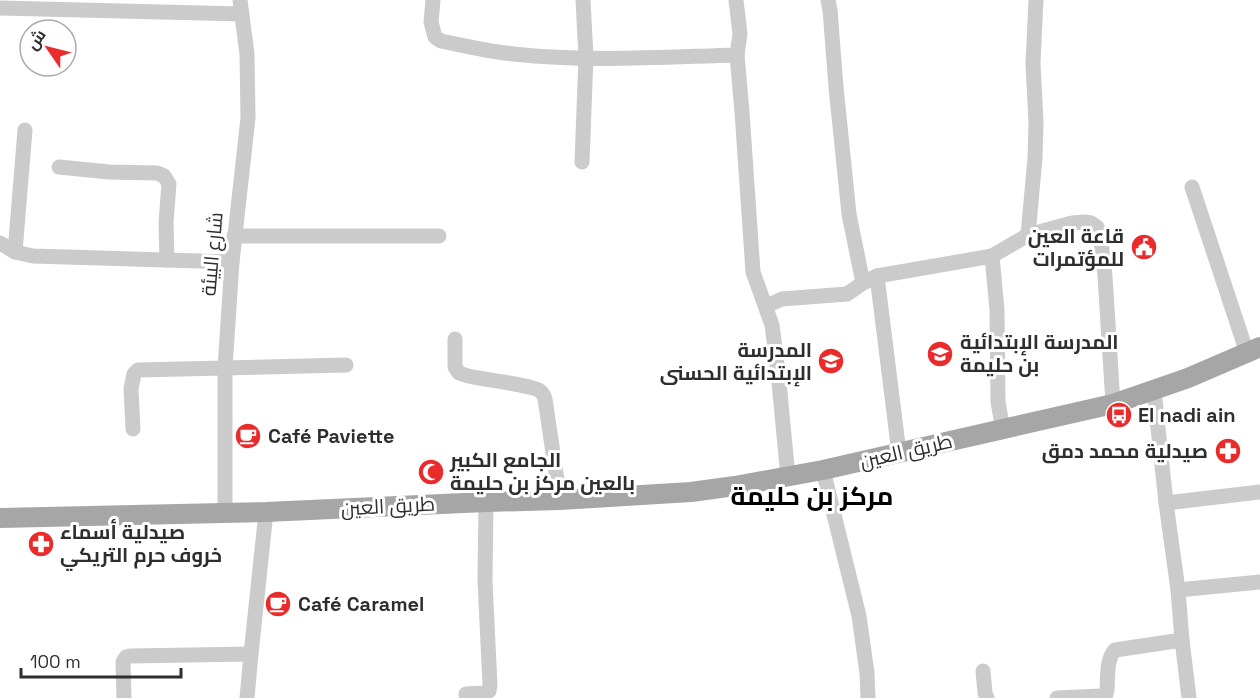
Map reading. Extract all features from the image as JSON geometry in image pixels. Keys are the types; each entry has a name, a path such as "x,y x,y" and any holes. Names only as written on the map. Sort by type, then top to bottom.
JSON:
{"main road":[{"name":"طريق العين","path":"0,518 266,512 560,500 691,492 823,470 1113,404 1188,378 1254,350"}],"street":[{"path":"434,0 431,21 435,37 441,41 512,54 586,57 736,55"},
{"path":"582,162 586,57 583,0"},
{"path":"736,0 740,34 736,55 753,272 772,325 788,477"},
{"path":"828,0 849,214 870,280 899,453"},
{"path":"1028,235 1035,158 1036,0"},
{"path":"0,8 241,7"},
{"name":"شارع البيئة","path":"225,512 225,368 234,236 248,118 247,54 241,7"},
{"path":"15,252 25,130"},
{"path":"59,167 108,172 157,173 164,176 169,184 166,222 167,260"},
{"path":"1192,187 1254,350"},
{"path":"766,306 782,299 847,294 870,280 992,256 1028,235 1072,224 1091,223 1100,233 1113,404"},
{"path":"234,236 440,236"},
{"path":"0,243 15,252 33,256 232,262"},
{"path":"992,256 997,310 998,402 1003,430"},
{"path":"455,339 455,367 459,373 535,389 543,395 560,500"},
{"path":"133,429 132,389 134,374 138,370 346,365"},
{"path":"1154,390 1189,698"},
{"path":"823,470 859,616 868,698"},
{"path":"1166,503 1260,492"},
{"path":"466,694 489,691 490,685 485,581 486,502"},
{"path":"247,698 266,512"},
{"path":"1178,590 1260,582"},
{"path":"1057,698 1106,694 1110,657 1115,650 1182,640"},
{"path":"124,698 123,662 126,657 251,654"},
{"path":"983,671 987,698"}],"place":[{"name":"قاعة العين للمؤتمرات","path":"1144,247"},
{"name":"المدرسة الإبتدائية بن حليمة","path":"940,354"},
{"name":"المدرسة الإبتدائية الحسنى","path":"831,361"},
{"name":"El nadi ain","path":"1119,415"},
{"name":"Café Paviette","path":"248,436"},
{"name":"صيدلية محمد دمق","path":"1228,451"},
{"name":"الجامع الكبير بالعين مركز بن حليمة","path":"431,472"},
{"name":"صيدلية أسماء خروف حرم التريكي","path":"41,544"},
{"name":"Café Caramel","path":"278,604"}],"district":[{"name":"مركز بن حليمة","path":"812,496"}]}
